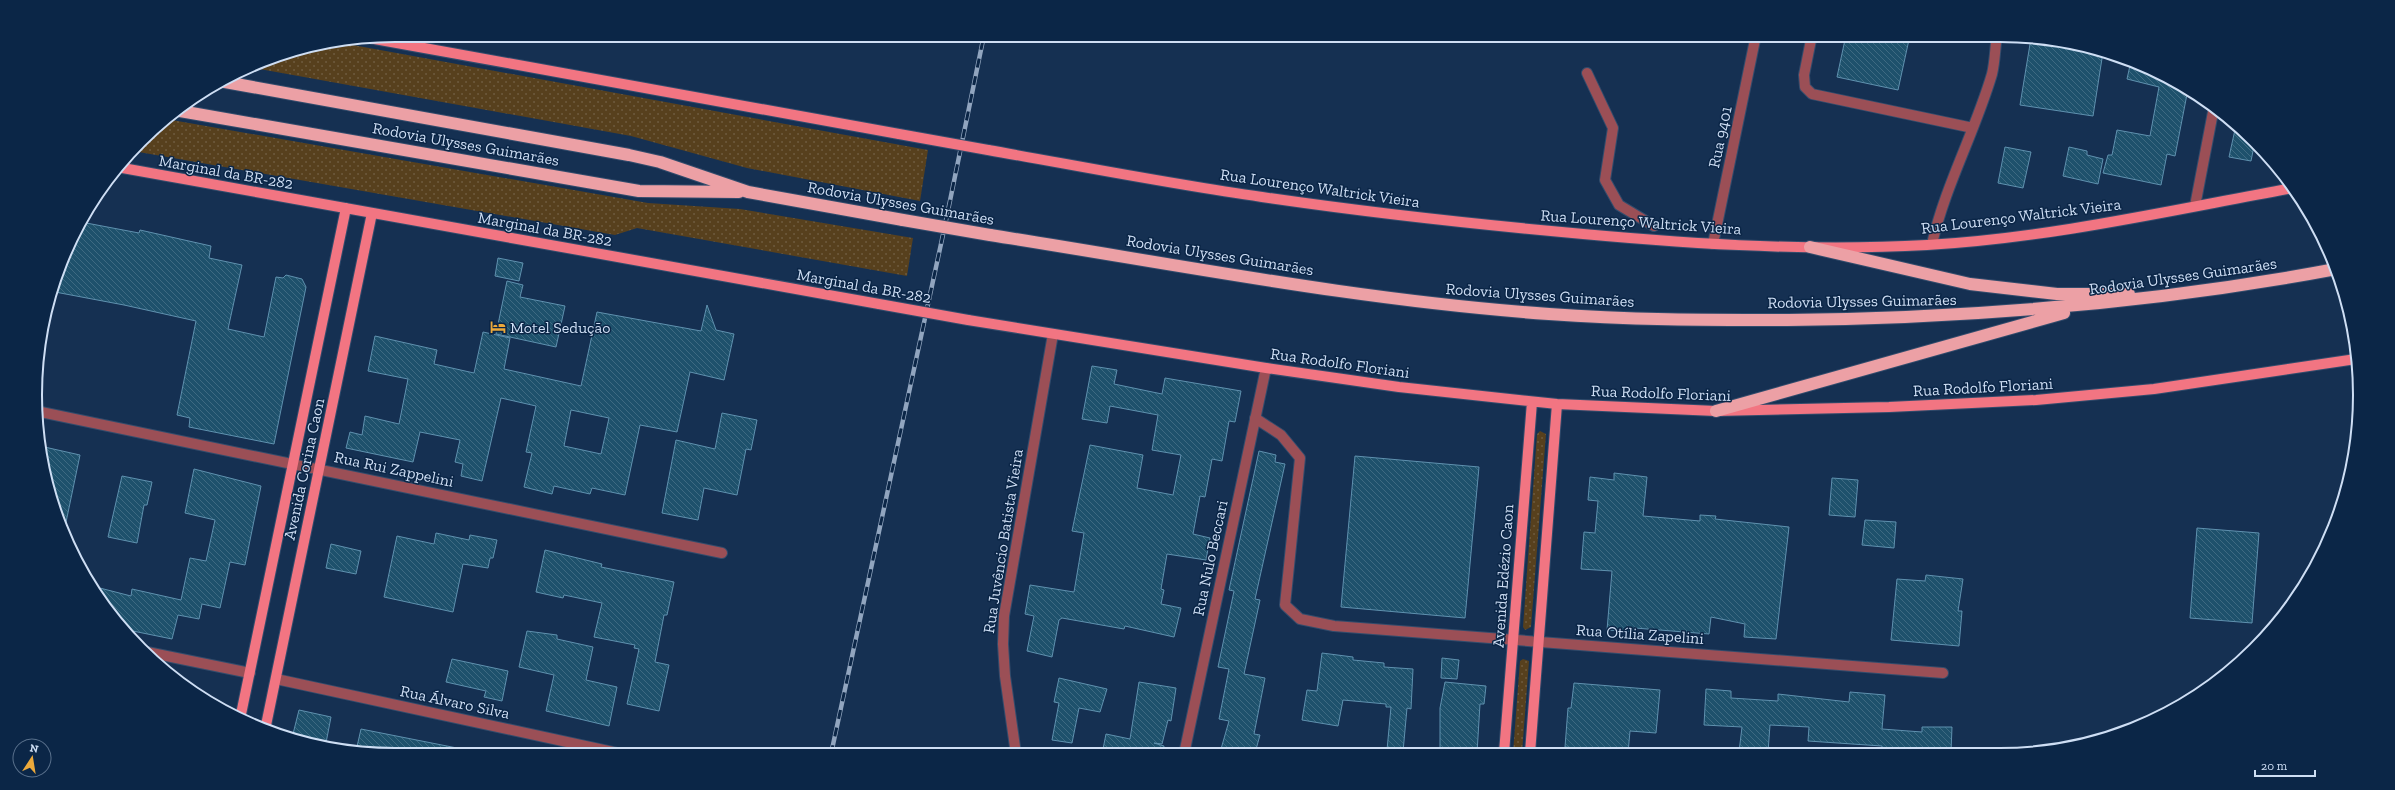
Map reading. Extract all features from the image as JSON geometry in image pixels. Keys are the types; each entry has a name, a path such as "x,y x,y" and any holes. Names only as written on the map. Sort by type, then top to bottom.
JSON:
{"highway":[{"name":"Rodovia Ulysses Guimarães","path":"230,83 629,155 660,162 748,192 990,235 1343,291 1475,308 1550,314 1726,320 1950,316 2090,305 2191,294 2330,270"},
{"name":"Rodovia Ulysses Guimarães","path":"184,112 639,191 748,192"},
{"path":"1810,247 1970,284 2057,294 2191,294"},
{"path":"1716,410 2090,305"}],"main road":[{"name":"Rua Lourenço Waltrick Vieira","path":"392,42 988,150 1283,200 1460,222 1651,241 1810,247 1932,244 2071,228 2287,189"},
{"name":"Marginal da BR-282","path":"125,168 968,320"},
{"name":"Avenida Corina Caon","path":"241,713 346,208"},
{"name":"Avenida Corina Caon","path":"266,723 372,213"},
{"name":"Rua Rodolfo Floriani","path":"968,320 1266,368 1399,387 1557,404 1716,410 1889,407 2036,400 2154,389 2351,360"},
{"name":"Avenida Edézio Caon","path":"1504,748 1532,402"},
{"path":"1530,748 1557,404"}],"street":[{"name":"Rua 9401","path":"1713,244 1755,42"},
{"path":"1811,42 1804,75 1805,87 1812,94 1973,128"},
{"path":"1932,244 1938,216 1973,128 1992,73 1996,42"},
{"path":"1587,73 1613,128 1605,180 1620,205 1654,226"},
{"path":"2195,206 2213,113"},
{"name":"Rua Juvêncio Batista Vieira","path":"1015,748 1005,676 1003,644 1004,616 1053,334"},
{"name":"Rua Nulo Beccari","path":"1185,748 1266,368"},
{"name":"Rua Rui Zappelini","path":"43,412 722,553"},
{"name":"Rua Otília Zapelini","path":"1255,418 1281,434 1300,458 1285,605 1300,619 1334,626 1943,673"},
{"path":"153,652 250,673"},
{"name":"Rua Álvaro Silva","path":"276,679 595,748"}],"shaded area":[{"path":"352,45 928,150 920,201 747,168 631,136 260,69 304,54"},
{"path":"174,120 648,203 740,209 913,238 907,276 637,228 615,235 139,152"},
{"path":"1540,431 1546,434 1531,627 1525,630 1523,627 1537,434"},
{"path":"1523,659 1529,661 1522,748 1513,748 1520,661"}],"building":[{"path":"1844,42 1908,42 1898,90 1837,77"},
{"path":"2030,44 2069,49 2102,58 2093,116 2020,105"},
{"path":"2130,67 2156,78 2187,95 2175,156 2167,154 2161,185 2103,173 2108,155 2112,155 2117,130 2150,136 2159,87 2127,79"},
{"path":"2235,131 2253,149 2251,161 2229,157"},
{"path":"2005,147 2031,152 2023,188 1998,183"},
{"path":"2069,147 2087,151 2087,155 2103,159 2098,184 2063,176"},
{"path":"86,223 139,233 140,230 211,246 209,258 242,265 228,329 264,337 276,277 283,278 286,275 302,279 306,287 274,444 189,427 190,418 177,415 196,321 58,293 69,260"},
{"path":"498,258 523,263 519,281 495,276"},
{"path":"507,281 523,285 520,297 565,306 556,347 496,334"},
{"path":"707,305 716,330 734,334 724,380 690,372 677,432 640,425 625,495 592,488 590,494 554,486 552,494 524,487 532,453 526,452 536,406 501,398 482,481 461,476 463,464 455,462 460,440 420,432 413,462 346,448 350,432 362,435 365,416 399,424 408,379 368,371 375,336 437,350 434,364 474,373 483,332 510,338 504,369 581,386 597,312 701,331","holes":["571,410 609,418 601,454 564,446"]},
{"path":"1092,366 1117,370 1114,384 1162,394 1165,378 1241,391 1235,422 1229,421 1222,461 1212,459 1205,497 1200,496 1193,534 1210,538 1206,560 1167,554 1161,589 1164,590 1161,604 1181,608 1174,637 1125,626 1124,629 1062,618 1059,620 1052,657 1027,651 1034,616 1025,614 1030,585 1074,592 1084,533 1072,531 1090,445 1143,455 1137,488 1173,495 1181,455 1152,450 1158,415 1110,406 1107,423 1082,419"},
{"path":"722,413 757,420 751,450 746,449 737,495 704,488 698,520 662,513 676,440 715,449"},
{"path":"46,447 80,455 66,522 54,486"},
{"path":"1259,451 1276,455 1275,462 1285,464 1255,599 1260,600 1244,674 1265,678 1254,734 1260,735 1256,748 1221,748 1229,721 1219,719 1229,669 1218,667 1234,591 1229,590"},
{"path":"1355,456 1479,467 1465,618 1341,607"},
{"path":"194,469 261,486 245,565 230,562 220,608 202,604 199,619 178,615 172,639 133,631 99,588 131,596 132,589 181,600 190,558 206,561 215,520 185,513"},
{"path":"1614,473 1647,477 1643,516 1700,521 1700,515 1716,516 1715,519 1789,527 1776,639 1744,637 1745,624 1711,617 1709,634 1635,628 1635,632 1607,630 1612,571 1581,569 1584,532 1595,533 1598,501 1588,500 1590,477 1614,480"},
{"path":"122,476 152,482 147,505 144,505 137,543 108,537"},
{"path":"1832,478 1858,480 1855,517 1829,515"},
{"path":"1865,520 1896,522 1894,548 1862,545"},
{"path":"2197,528 2259,533 2252,623 2190,618"},
{"path":"436,533 469,540 470,535 497,540 493,558 490,558 488,568 463,564 453,612 384,597 397,536 434,544"},
{"path":"331,544 361,551 356,574 326,568"},
{"path":"545,550 602,564 601,567 674,582 667,615 664,615 655,662 669,665 659,711 627,704 639,649 634,648 635,645 594,637 602,603 564,595 563,598 536,592"},
{"path":"1926,575 1963,579 1958,611 1962,611 1959,646 1891,640 1897,579 1925,581"},
{"path":"527,631 557,635 557,639 593,647 586,680 617,687 609,726 546,711 554,675 519,667"},
{"path":"1322,653 1353,657 1353,660 1384,663 1384,667 1413,669 1411,709 1407,708 1403,748 1387,748 1391,707 1386,707 1386,704 1343,700 1338,726 1302,720 1307,690 1317,691"},
{"path":"1442,658 1459,660 1457,679 1441,678"},
{"path":"452,659 508,671 502,701 484,697 486,691 446,682"},
{"path":"1059,678 1107,689 1100,712 1079,708 1072,743 1052,740 1059,703 1054,702"},
{"path":"1139,682 1176,688 1171,721 1168,720 1162,744 1154,743 1164,746 1164,748 1103,748 1106,734 1130,739"},
{"path":"1445,682 1486,686 1484,704 1480,704 1477,748 1440,748 1440,708"},
{"path":"1574,683 1660,690 1656,733 1630,731 1628,748 1565,747 1568,708 1571,708"},
{"path":"1706,689 1731,691 1731,698 1778,701 1778,694 1849,702 1850,692 1885,695 1882,729 1922,732 1922,727 1952,727 1951,748 1882,748 1882,746 1808,741 1809,727 1770,725 1768,748 1739,748 1742,727 1704,725"},
{"path":"299,710 331,717 326,741 293,733"},
{"path":"361,729 457,748 395,748 357,746"}],"railway":[{"path":"832,748 944,230 983,42"}],"place":[{"name":"Motel Sedução","path":"498,327"}]}
